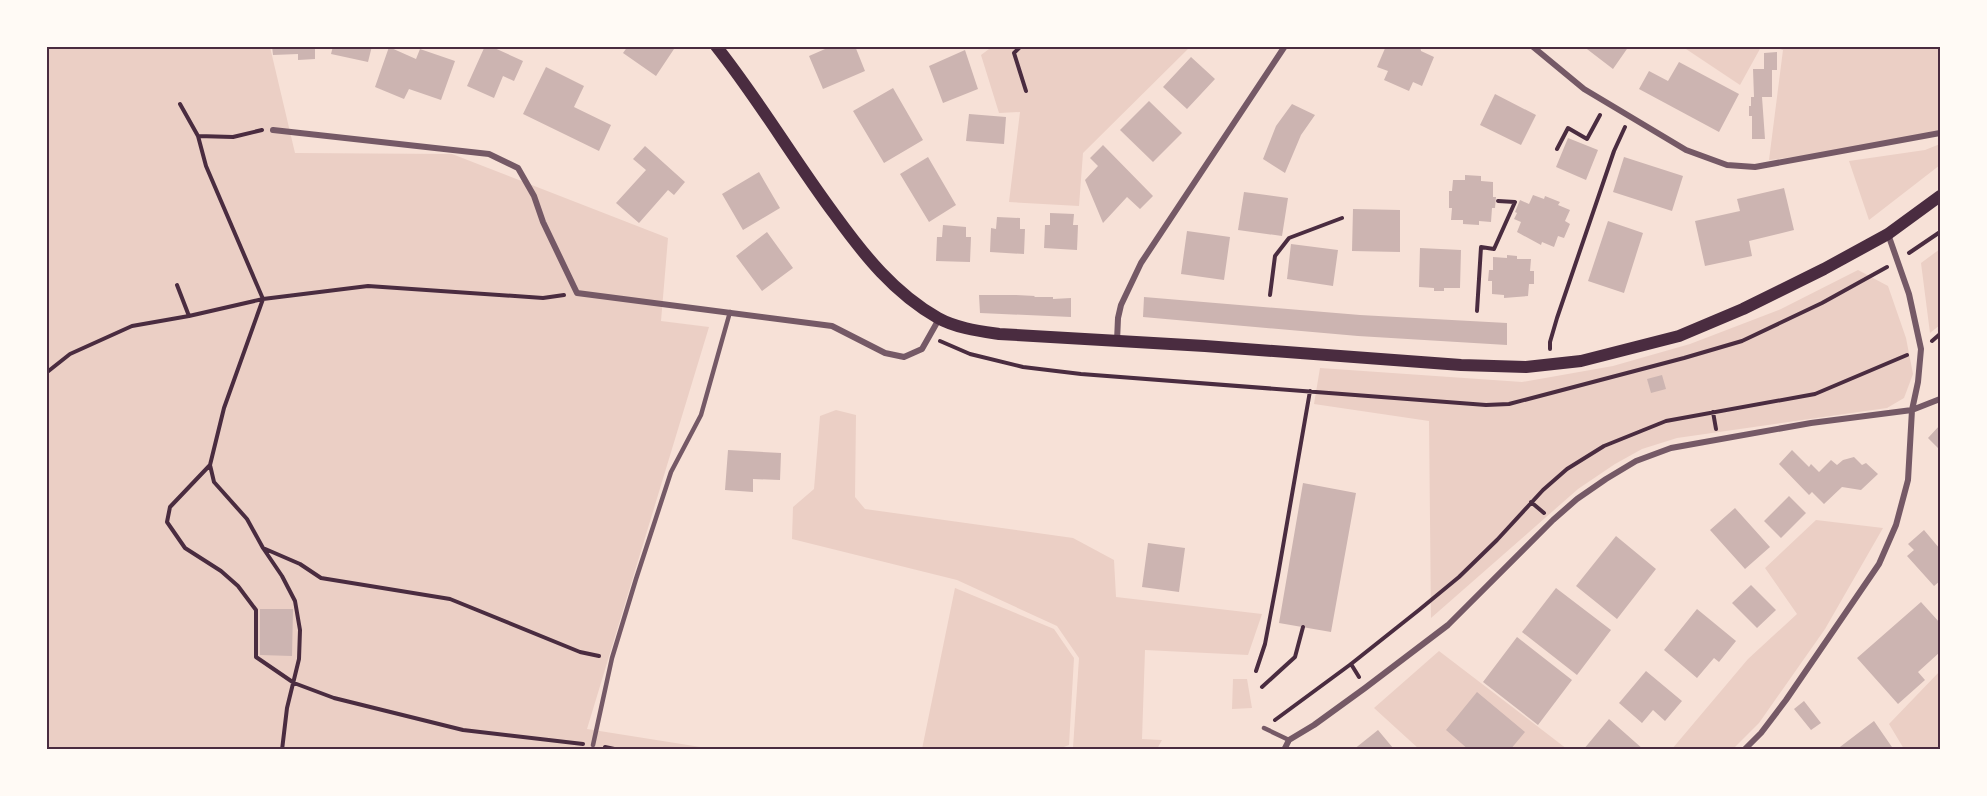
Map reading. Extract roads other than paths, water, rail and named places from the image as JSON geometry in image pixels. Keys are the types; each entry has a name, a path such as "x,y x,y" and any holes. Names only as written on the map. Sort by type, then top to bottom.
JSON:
{"main road":[{"path":"716,46 851,238 881,274 910,300 939,319 970,329 999,334 1461,365 1526,367 1581,360 1679,336 1764,299 1888,234 1941,196"}],"street":[{"path":"1117,341 1121,305 1141,263 1285,46"},
{"path":"1532,46 1584,89 1629,118 1686,150 1727,165 1755,167 1941,133"},
{"path":"273,130 489,154 518,168 534,196 543,222 577,293 832,326 885,353 904,357 922,349 939,319"},
{"path":"1744,750 1761,734 1786,700 1879,564 1896,525 1908,480 1911,410 1918,382 1921,349 1909,294 1888,234"},
{"path":"1284,750 1289,740 1314,725 1448,625 1577,499 1606,478 1636,461 1671,448 1718,438 1911,410 1941,399"}],"lane":[{"path":"592,745 612,658 671,472 701,415 730,312"},
{"path":"1264,728 1289,740"}]}
